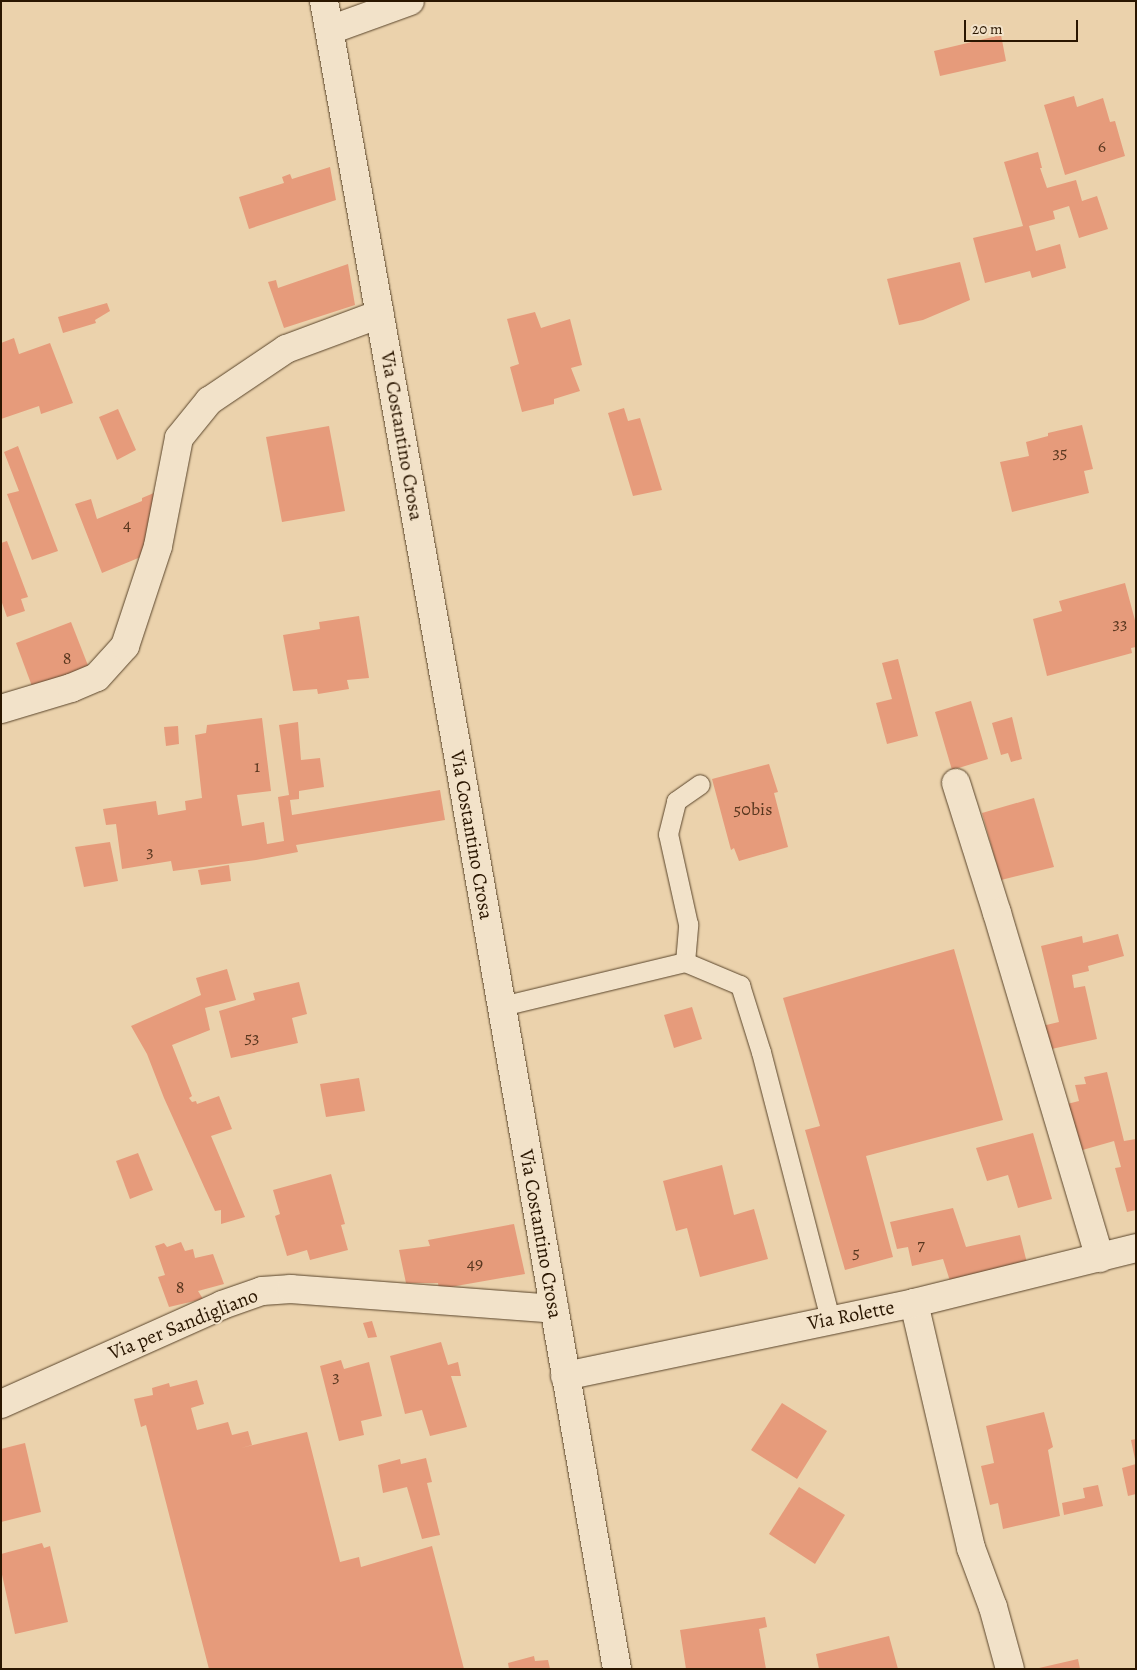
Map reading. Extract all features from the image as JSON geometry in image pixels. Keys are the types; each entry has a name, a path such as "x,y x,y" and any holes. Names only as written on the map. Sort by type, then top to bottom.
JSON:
{"street":[{"name":"Via Costantino Crosa","path":"324,1 617,1669"},
{"path":"330,30 410,1"},
{"path":"1,709 71,688 97,677 125,646 158,546 179,438 209,401 286,349 380,314"},
{"path":"956,783 997,913 1100,1258"},
{"name":"Via Rolette","path":"565,1376 830,1319 914,1303 1136,1248"},
{"name":"Via per Sandigliano","path":"1,1404 222,1305 262,1291 291,1289 554,1309"},
{"path":"914,1303 971,1548 993,1607 1010,1669"}],"lane":[{"path":"685,962 688,924 668,834 676,801 700,784"},
{"path":"502,1006 685,962 740,985 761,1052 830,1319"}],"building":[{"path":"1001,35 1006,61 940,76 934,51"},
{"path":"1074,96 1077,107 1103,98 1110,122 1115,121 1125,156 1065,175 1044,105"},
{"path":"1038,152 1042,168 1040,168 1047,188 1076,180 1082,201 1097,196 1108,229 1079,238 1069,206 1053,211 1055,219 1029,226 1036,251 1060,244 1066,268 1032,278 1030,271 985,283 973,238 1023,226 1004,162"},
{"path":"330,167 336,200 249,229 239,197 284,183 282,177 290,174 292,179"},
{"path":"960,262 970,300 923,320 899,325 887,279"},
{"path":"348,264 355,305 284,328 268,282 276,280 278,288"},
{"path":"107,303 110,311 95,320 96,323 63,333 58,317"},
{"path":"535,312 541,328 570,319 582,365 571,368 580,391 554,399 554,404 522,412 510,367 519,364 507,319"},
{"path":"14,338 19,354 50,343 73,403 41,414 39,406 1,419 1,343"},
{"path":"624,408 628,421 640,418 662,490 633,496 608,413"},
{"path":"118,409 136,450 117,460 99,417"},
{"path":"1082,425 1093,469 1084,471 1089,493 1012,512 1000,462 1029,456 1026,442 1048,436 1048,433"},
{"path":"329,426 345,511 282,522 266,437"},
{"path":"18,446 58,551 32,560 7,494 19,491 4,452"},
{"path":"161,490 148,554 102,573 75,504 91,499 97,519 142,501 142,498"},
{"path":"7,541 28,597 21,599 25,611 7,617 1,600 1,543"},
{"path":"1125,583 1136,624 1136,647 1131,648 1132,653 1047,676 1033,619 1062,611 1059,601"},
{"path":"359,616 369,678 347,680 349,689 318,694 317,689 293,691 283,635 320,629 319,622"},
{"path":"71,622 89,668 33,689 16,643"},
{"path":"898,659 918,736 887,744 876,703 892,699 882,663"},
{"path":"971,701 988,759 952,770 935,712"},
{"path":"1012,717 1022,759 1011,762 1008,753 1001,755 992,723"},
{"path":"262,718 271,791 237,795 242,826 264,822 267,844 284,841 278,797 289,795 279,725 298,722 301,760 320,758 324,787 299,791 299,799 290,800 292,815 440,790 445,820 296,845 298,852 256,860 173,871 171,861 122,869 116,824 106,825 103,809 156,801 158,815 186,810 185,801 202,798 195,735 206,733 207,725"},
{"path":"178,726 179,744 166,746 164,727"},
{"path":"769,764 778,792 774,793 788,847 739,861 734,848 731,850 712,779"},
{"path":"1034,798 1054,867 1001,880 982,813"},
{"path":"110,842 118,881 84,887 75,847"},
{"path":"229,865 231,881 201,885 198,870"},
{"path":"1118,934 1124,956 1088,966 1089,971 1072,975 1074,988 1085,986 1097,1039 1047,1050 1042,1026 1059,1022 1041,946 1082,936 1083,943"},
{"path":"954,949 1003,1120 866,1156 893,1257 845,1270 805,1130 820,1126 783,998"},
{"path":"227,969 236,1000 205,1008 210,1030 172,1045 192,1096 189,1098 192,1102 196,1101 197,1104 219,1096 232,1129 211,1136 245,1217 221,1224 221,1210 215,1211 164,1098 147,1054 131,1026 201,995 196,978"},
{"path":"299,982 307,1014 292,1018 298,1043 231,1058 219,1011 255,1000 253,993"},
{"path":"692,1007 702,1039 674,1048 664,1015"},
{"path":"1107,1072 1124,1141 1136,1139 1136,1210 1127,1212 1115,1168 1121,1167 1114,1141 1079,1151 1067,1104 1079,1101 1075,1085 1086,1084 1084,1077"},
{"path":"359,1078 365,1111 326,1117 320,1084"},
{"path":"1033,1133 1052,1199 1018,1208 1008,1175 987,1181 976,1148"},
{"path":"138,1153 153,1190 130,1199 116,1161"},
{"path":"722,1165 734,1215 754,1209 768,1259 700,1277 687,1228 676,1231 663,1181"},
{"path":"331,1174 345,1224 341,1225 348,1250 310,1260 307,1250 287,1256 275,1216 280,1214 273,1190"},
{"path":"953,1208 966,1247 1020,1235 1027,1263 950,1281 943,1259 912,1266 908,1247 897,1249 890,1222"},
{"path":"514,1224 525,1274 439,1289 438,1283 406,1283 399,1250 430,1246 428,1240"},
{"path":"181,1242 185,1251 193,1249 195,1258 213,1254 224,1284 198,1291 203,1299 169,1307 158,1277 165,1275 155,1246 164,1243 167,1247"},
{"path":"372,1321 377,1337 368,1338 363,1323"},
{"path":"441,1342 448,1365 458,1362 461,1376 451,1376 467,1427 430,1436 422,1410 405,1414 390,1356"},
{"path":"341,1360 344,1369 369,1362 382,1416 361,1421 364,1435 339,1441 320,1366"},
{"path":"197,1380 204,1404 191,1408 197,1430 228,1422 232,1435 248,1431 252,1445 241,1448 307,1432 340,1562 359,1557 361,1567 432,1546 464,1669 209,1669 146,1425 141,1427 134,1399 153,1395 152,1388 169,1383 170,1387"},
{"path":"782,1403 827,1431 797,1479 751,1450"},
{"path":"1044,1412 1053,1447 1048,1450 1060,1516 1003,1529 998,1503 990,1505 981,1466 994,1463 986,1426"},
{"path":"1136,1439 1136,1464 1131,1440"},
{"path":"25,1443 41,1512 1,1522 1,1449"},
{"path":"426,1458 432,1482 427,1483 440,1535 422,1539 407,1487 383,1493 378,1465 400,1459 401,1464"},
{"path":"1136,1464 1136,1494 1128,1496 1122,1468"},
{"path":"1098,1485 1103,1506 1064,1515 1062,1503 1085,1498 1083,1488"},
{"path":"799,1487 845,1515 815,1564 769,1534"},
{"path":"42,1543 44,1548 50,1546 68,1622 15,1634 1,1570 1,1554"},
{"path":"765,1617 767,1627 759,1629 766,1669 686,1669 680,1630"},
{"path":"889,1636 898,1669 819,1669 816,1654"},
{"path":"534,1656 535,1661 548,1660 550,1669 509,1669 508,1663"},
{"path":"1078,1659 1080,1669 1039,1669 1039,1668"}]}
